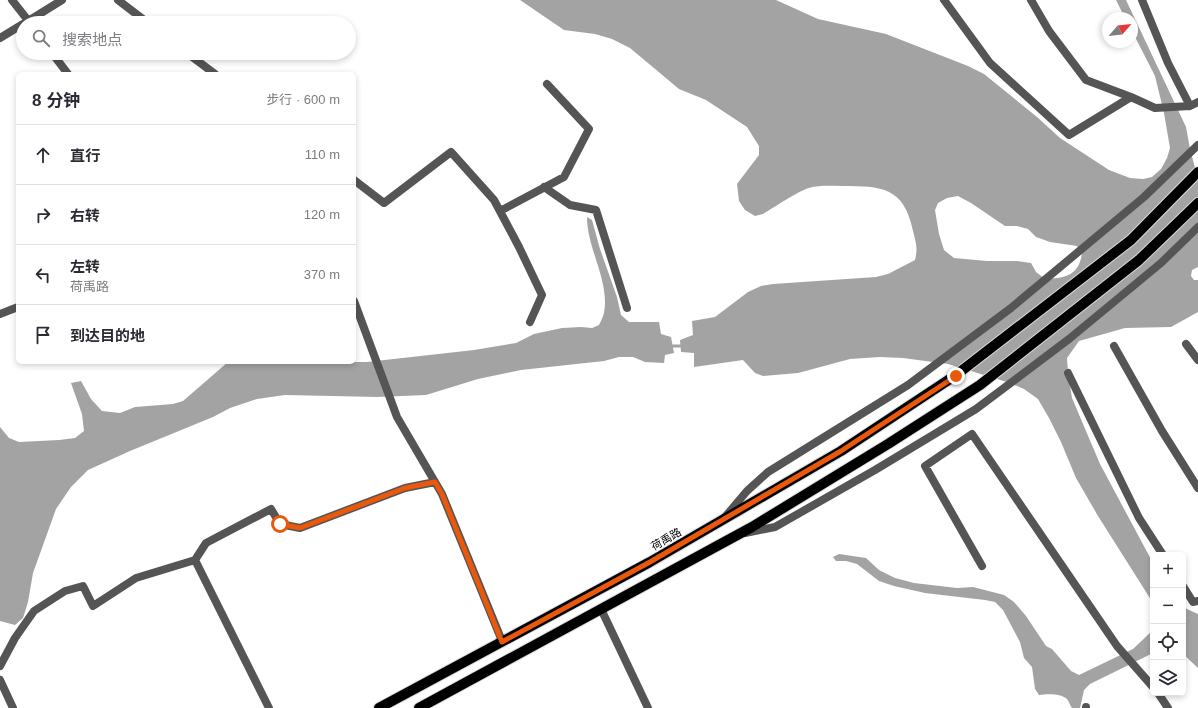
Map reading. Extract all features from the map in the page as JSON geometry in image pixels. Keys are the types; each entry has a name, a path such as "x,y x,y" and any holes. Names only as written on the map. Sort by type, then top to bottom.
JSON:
{"main road":[{"name":"荷禹路","path":"379,708 650,562 841,451 956,376 1130,240 1198,172"},
{"path":"420,708 740,534 888,444 980,385 1139,260 1198,204"}],"street":[{"path":"12,0 22,16"},
{"path":"37,16 62,0"},
{"path":"118,0 139,16"},
{"path":"944,0 990,63 1068,135 1131,97"},
{"path":"1031,0 1049,31 1086,80 1155,108 1190,106 1198,102"},
{"path":"1142,0 1168,63 1190,106"},
{"path":"0,38 16,29"},
{"path":"57,60 66,72"},
{"path":"196,60 212,72"},
{"path":"500,210 564,177 589,129 547,84"},
{"path":"722,520 746,491 768,472 908,385 1011,308 1144,197 1198,146"},
{"path":"356,182 384,203 451,152 494,200 542,295 530,322"},
{"path":"544,187 570,205 596,210 627,308"},
{"path":"740,534 775,527 875,470 976,409 1069,339 1161,263 1198,228"},
{"path":"356,306 397,417 442,494 502,642"},
{"path":"0,314 16,308"},
{"path":"1186,344 1198,360"},
{"path":"1114,346 1162,431 1198,488"},
{"path":"1068,373 1139,518 1161,552"},
{"path":"982,566 925,466 972,434 1117,646 1150,684"},
{"path":"0,666 15,638 34,611 65,591 83,586 93,606 136,578 195,560 206,543 271,509 280,524 300,528 405,488 435,482"},
{"path":"195,560 269,708"},
{"path":"1184,588 1193,602 1198,600"},
{"path":"601,609 648,708"},
{"path":"0,680 13,708"},
{"path":"1160,696 1168,708"}],"shaded area":[{"path":"520,0 776,0 818,19 886,34 968,66 984,74 1037,117 1060,138 1109,170 1130,178 1143,179 1152,177 1161,169 1170,148 1164,113 1155,76 1138,43 1138,25 1186,127 1198,179 1198,267 1192,270 1191,276 1194,280 1198,280 1198,312 1171,327 1125,328 1079,341 1067,358 1072,398 1100,464 1150,557 1150,598 1076,478 1061,442 1038,399 1024,389 1010,383 948,364 903,358 880,357 850,359 798,373 763,376 755,373 743,360 694,367 694,353 681,352 680,340 693,335 692,321 715,317 748,292 761,286 773,284 876,277 888,274 915,260 916,246 909,216 904,205 897,197 889,192 869,187 821,186 804,190 763,214 755,216 745,210 739,201 737,184 759,155 759,146 747,127 706,100 679,89 630,48 612,39 595,34 564,30","holes":["958,196 1005,226 1017,226 1028,229 1036,237 1050,242 1077,246 1082,253 1078,267 1070,274 1065,276 1045,279 1036,272 1031,263 954,258 944,250 939,234 935,210 938,203 947,198"]},
{"path":"1116,0 1126,0 1132,12 1122,12"},
{"path":"587,217 592,220 600,249 617,297 621,315 629,322 659,322 661,334 671,337 674,353 665,355 664,363 645,362 633,357 619,357 604,361 521,370 478,379 426,395 377,397 285,395 257,399 230,408 213,417 88,470 71,487 56,509 33,573 28,602 23,618 15,625 0,621 0,427 9,438 19,442 75,438 84,431 82,414 71,383 81,381 91,399 102,411 120,413 135,407 173,404 183,401 226,364 356,364 356,362 474,350 516,343 534,334 562,328 592,328 599,325 604,313 605,301 604,289 588,229"},
{"path":"839,554 866,558 879,570 895,578 914,583 957,588 973,587 1004,595 1014,602 1026,616 1046,646 1052,649 1071,671 1079,675 1133,649 1150,633 1150,654 1090,684 1084,690 1080,708 1072,708 1067,699 1064,697 1050,694 1039,695 1035,689 1032,667 1024,658 1020,642 1003,610 995,602 925,593 894,586 879,581 857,564 846,561 836,561 833,557"},
{"path":"1186,608 1198,614 1198,668 1186,657"}],"waterway":[{"path":"668,346 685,346"}],"route":[{"path":"280,524 300,528 405,488 435,482 442,494 502,642 650,562 841,451 956,376"}]}
